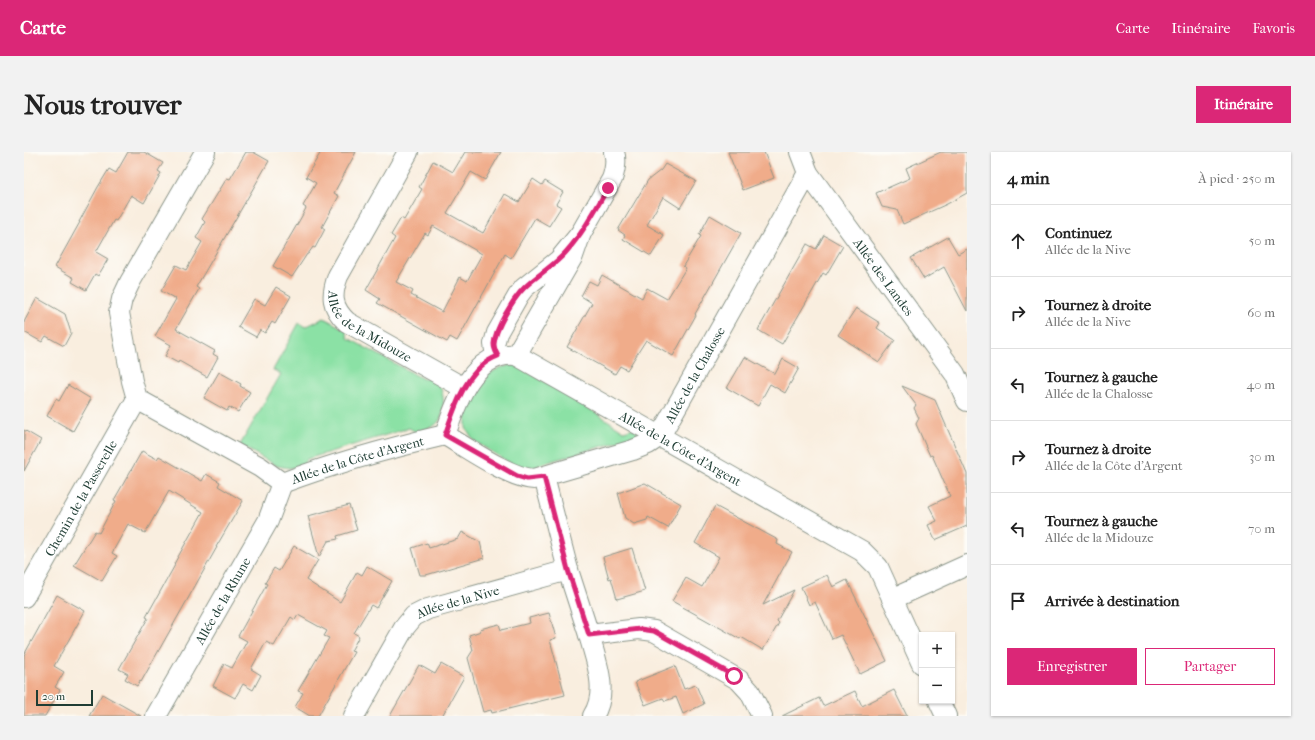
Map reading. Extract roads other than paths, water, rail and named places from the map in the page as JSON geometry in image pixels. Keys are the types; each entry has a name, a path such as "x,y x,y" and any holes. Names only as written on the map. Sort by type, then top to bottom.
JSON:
{"street":[{"path":"138,399 132,381 119,314 122,300 130,282 205,152"},
{"name":"Allée de la Midouze","path":"408,152 338,276 334,289 336,310 347,322 464,388"},
{"path":"507,355 495,350 494,344 497,333 524,288 559,260 581,233 612,179 616,162 614,152"},
{"name":"Allée des Landes","path":"800,152 808,173 955,374 967,401"},
{"name":"Allée de la Chalosse","path":"445,435 517,476 527,479 544,477 633,450 648,444 660,436 808,173"},
{"path":"445,435 454,409 469,380 485,362 507,355 573,256 581,233"},
{"name":"Allée de la Côte d'Argent","path":"507,355 660,436 862,551 878,567 919,657"},
{"name":"Allée de la Côte d'Argent","path":"138,399 260,467 282,483 314,471 445,435"},
{"name":"Chemin de la Passerelle","path":"24,597 138,399"},
{"path":"544,477 568,570 589,635 601,684 601,699 594,716"},
{"name":"Allée de la Rhune","path":"156,716 268,522 282,483"},
{"path":"892,598 967,565"},
{"name":"Allée de la Nive","path":"354,716 404,628 414,616 428,609 568,570"},
{"path":"589,635 640,629 654,631 734,676 747,687 762,716"},
{"path":"940,704 946,716"}]}
